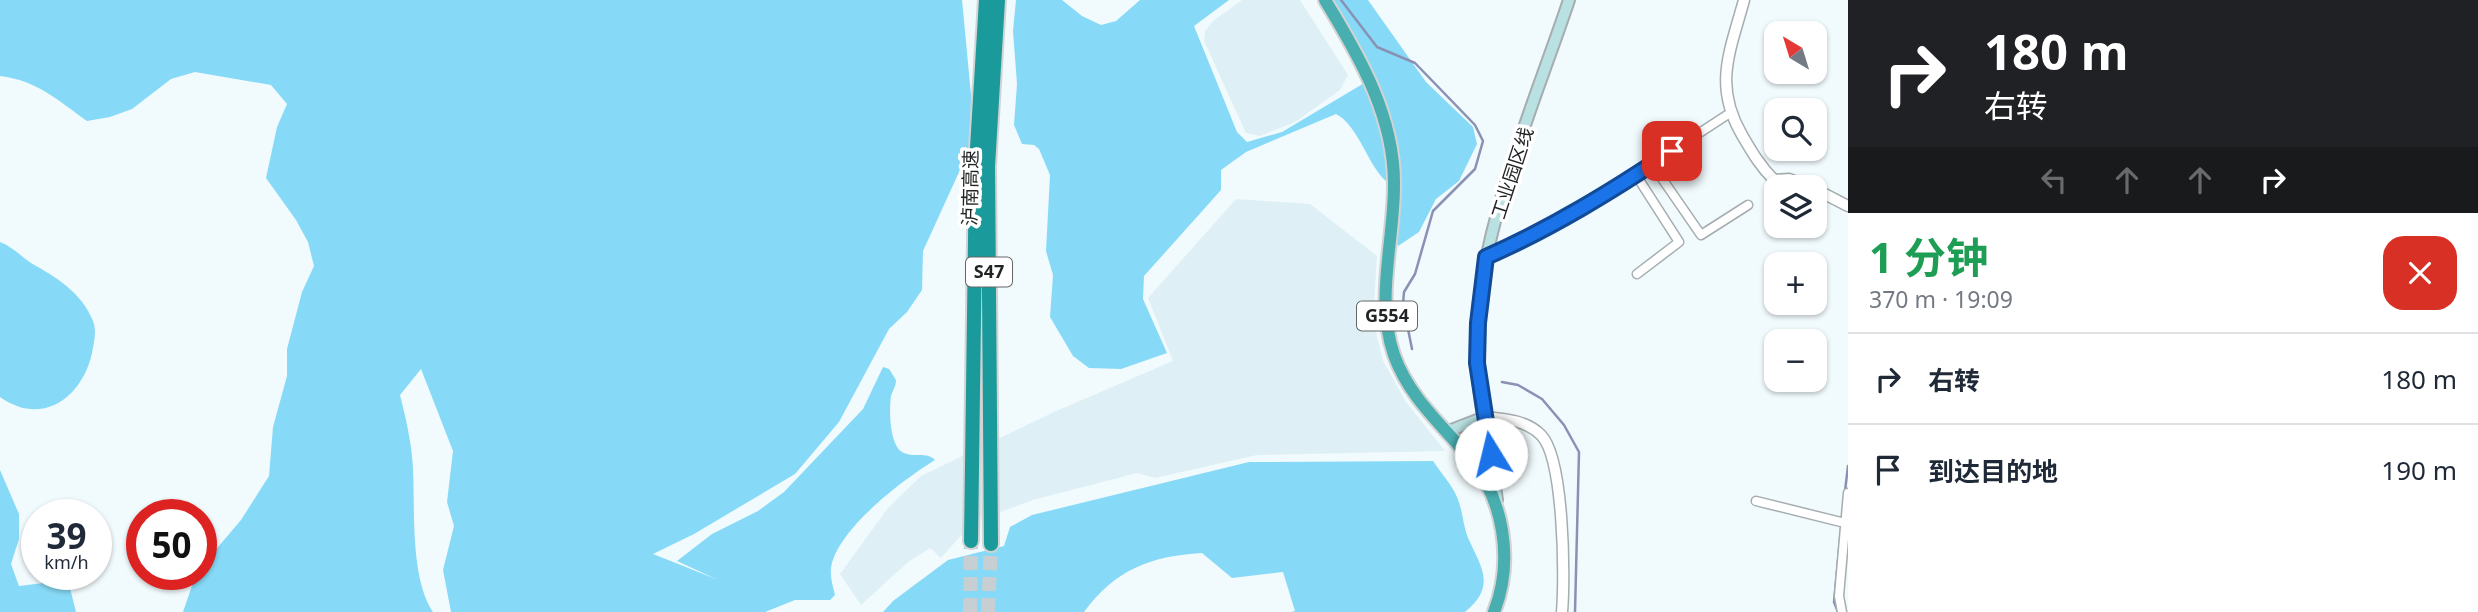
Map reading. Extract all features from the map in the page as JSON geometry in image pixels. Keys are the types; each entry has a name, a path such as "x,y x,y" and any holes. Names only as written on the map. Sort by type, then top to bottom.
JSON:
{"highway":[{"name":"泸南高速","path":"971,541 976,165 986,0"},
{"name":"泸南高速","path":"991,544 988,166 998,0"},
{"name":"G554","path":"1325,0 1369,79 1391,148 1394,185 1386,297 1393,351 1416,397 1483,477 1499,518 1504,560 1501,590 1494,612"}],"main road":[{"name":"工业园区线","path":"1499,518 1476,345 1486,257 1569,0"},
{"path":"1446,432 1485,417"}],"street":[{"path":"1744,0 1724,81 1730,113 1760,166 1768,175"},
{"path":"1486,257 1535,235 1636,175 1730,113"},
{"path":"1653,164 1701,235 1748,205"},
{"path":"1636,175 1679,242 1637,274"},
{"path":"1827,195 1848,206"},
{"path":"1485,417 1524,424 1541,435 1553,452 1559,495 1562,612"},
{"path":"1842,612 1839,596 1842,523 1848,493"},
{"path":"1756,501 1842,523"}],"shaded area":[{"path":"0,0 962,0 975,137 923,251 922,290 907,312 889,329 839,422 795,474 694,534 653,554 716,579 677,561 712,534 758,511 784,492 863,409 883,367 889,369 896,380 890,410 895,443 904,453 928,456 935,460 890,492 845,537 831,568 835,595 830,600 795,600 765,612 451,612 443,570 454,526 447,502 453,451 421,369 400,395 412,460 417,563 420,581 433,612 183,612 191,590 217,590 217,548 241,520 269,476 273,427 287,376 287,349 302,292 314,266 308,242 296,220 266,178 277,127 287,104 271,85 195,72 171,79 132,109 87,121 36,87 0,76"},
{"path":"1016,0 1062,0 1082,16 1101,25 1116,21 1140,0 1229,0 1194,26 1237,132 1247,142 1282,132 1371,79 1327,0 1368,0 1426,82 1473,127 1477,144 1459,181 1436,199 1419,232 1398,246 1396,235 1399,198 1376,169 1349,125 1336,114 1246,152 1221,170 1221,190 1144,276 1143,299 1167,353 1121,369 1089,368 1073,356 1050,317 1053,275 1046,251 1050,175 1039,149 1034,145 1022,144 1014,125 1017,84 1013,31"},
{"path":"1242,0 1300,0 1348,75 1340,90 1295,122 1260,136 1246,133 1204,41 1205,31 1213,21"},
{"path":"1236,199 1310,204 1377,256 1373,321 1383,361 1406,402 1445,451 1257,455 1155,478 1137,473 1033,500 973,522 941,558 930,548 908,562 861,605 840,574 888,508 921,476 1054,412 1173,361 1148,298"},
{"path":"0,242 50,274 75,294 88,311 94,325 92,353 79,383 70,395 45,408 16,406 0,397"},
{"path":"1433,461 1457,497 1467,535 1484,577 1481,594 1465,612 1291,612 1295,611 1283,572 1232,578 1202,553 1166,558 1135,568 1108,585 1084,612 883,612 893,601 948,560 1004,546 1010,527 1032,515 1249,462"},
{"path":"0,470 19,514 19,539 11,564 21,590 70,590 76,612 0,612"}],"waterway":[{"path":"1341,0 1377,47 1415,63 1475,125 1483,141 1475,169 1433,211 1415,274 1404,292 1403,304 1412,349"},
{"path":"1502,382 1518,385 1542,399 1564,425 1579,452 1575,612"},
{"path":"1845,491 1848,466"},
{"path":"1838,612 1834,602 1841,529"}],"tunnel":[{"path":"970,612 971,541"},
{"path":"988,612 991,544"}],"route":[{"path":"1491,454 1479,386 1476,345 1486,257 1535,235 1602,197 1672,151"}]}
